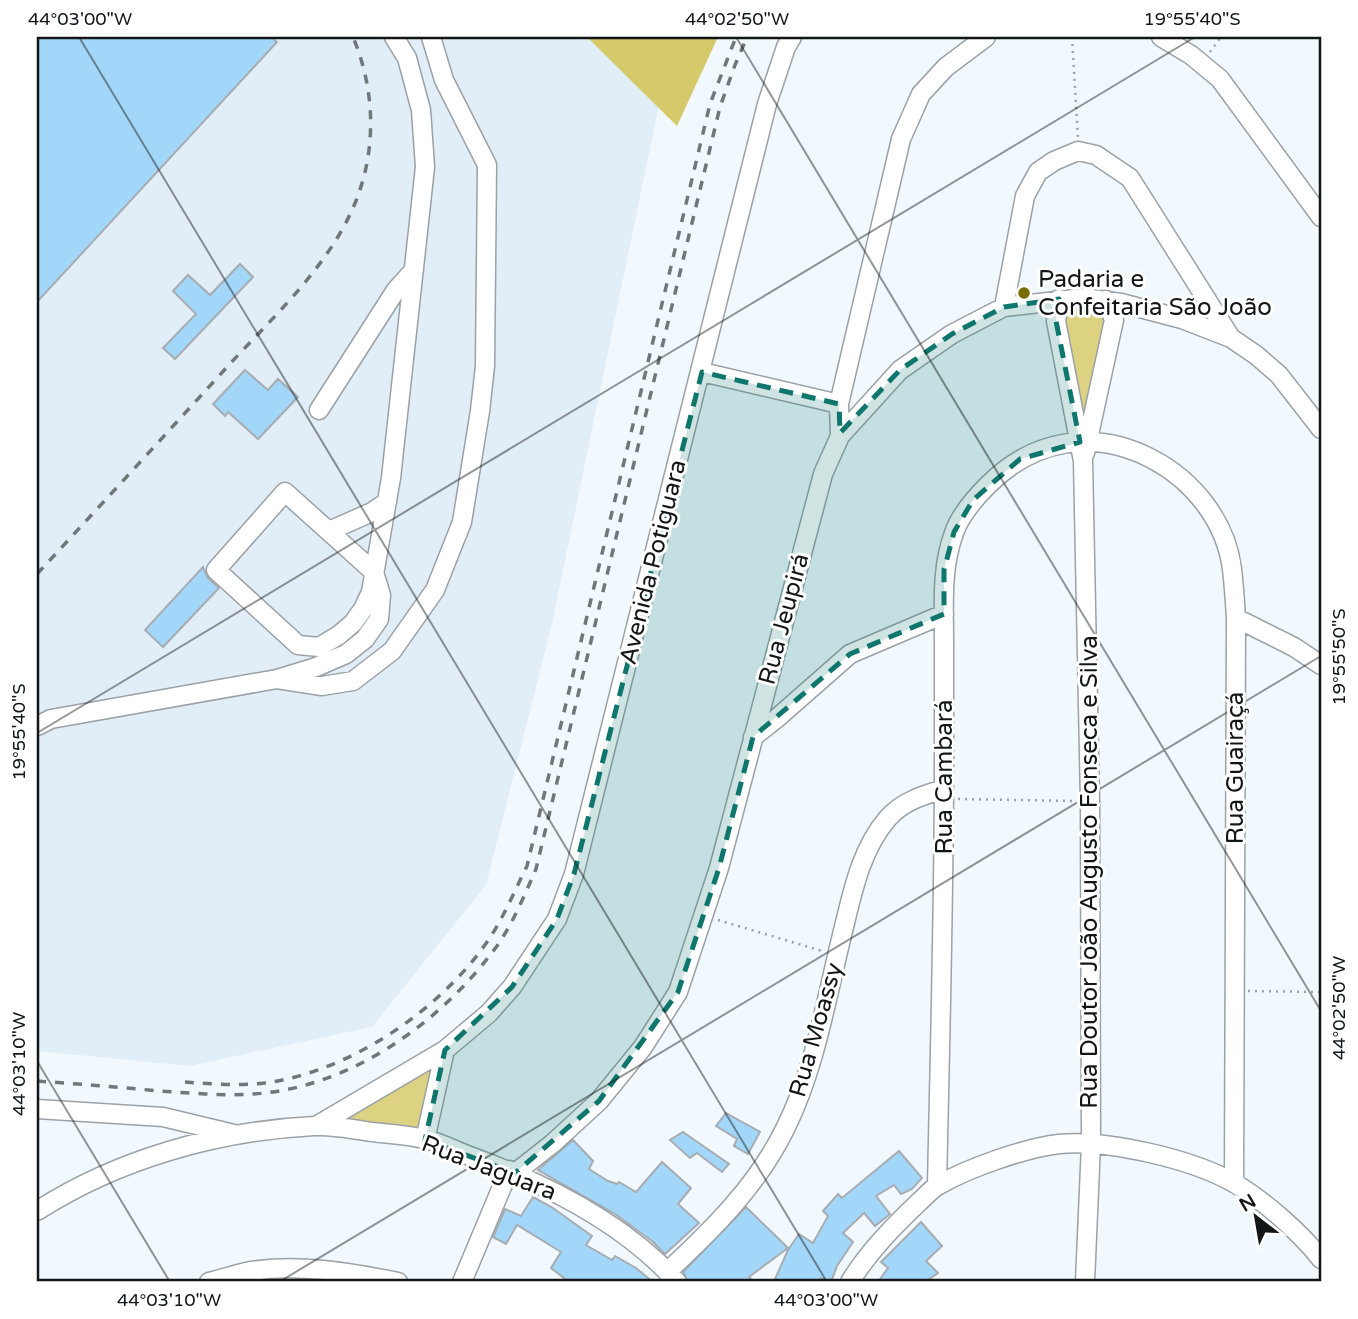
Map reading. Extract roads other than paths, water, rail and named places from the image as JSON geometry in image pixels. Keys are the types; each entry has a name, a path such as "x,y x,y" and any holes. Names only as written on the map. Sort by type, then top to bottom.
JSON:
{"street":[{"path":"394,37 407,58"},
{"path":"37,726 51,719 277,679 316,667 346,654 365,639 379,619 381,595 374,572 285,492 216,570 298,645 319,647 353,623 371,592 374,572 387,502 425,167 421,110 403,37"},
{"path":"277,679 322,686 354,681 392,651 435,590 462,522 485,366 487,165 444,80 431,37"},
{"name":"Avenida Potiguara","path":"316,1126 445,1050 489,1013 512,987 557,919 574,874 702,372 767,104 786,47 792,37"},
{"name":"Rua Jeupirá","path":"463,1282 512,1172 552,1144 599,1101 643,1047 678,992 719,868 823,474 840,436 839,404 901,139 921,94 946,67 986,37"},
{"path":"1161,37 1220,79 1321,217"},
{"path":"1004,307 1025,196 1038,172 1054,161 1078,151 1096,155 1130,178 1231,338"},
{"path":"319,410 396,290 414,270"},
{"path":"840,436 900,370 952,334 1004,307 1059,299 1106,300 1182,319 1231,338 1279,374 1321,429"},
{"name":"Rua Doutor João Augusto Fonseca e Silva","path":"1059,299 1056,321 1084,442"},
{"name":"Rua Doutor João Augusto Fonseca e Silva","path":"1085,1282 1091,1144 1090,802 1083,461 1084,442 1114,320 1106,300"},
{"path":"702,372 839,404"},
{"name":"Rua Cambará","path":"937,1185 944,794 944,570 954,532 973,500 1005,468 1046,449 1084,442"},
{"name":"Rua Guairaçá","path":"1084,442 1119,447 1144,455 1177,474 1207,506 1229,554 1232,568 1236,618 1234,1183"},
{"path":"329,531 360,518 387,502"},
{"path":"753,737 850,654 944,614"},
{"path":"1236,618 1294,647 1321,665"},
{"name":"Rua Moassy","path":"672,1277 752,1184 786,1127 810,1066 852,894 866,850 889,817 914,798 944,794"},
{"path":"425,1140 445,1050"},
{"path":"37,1109 163,1117 236,1135"},
{"path":"163,1117 175,1150"},
{"name":"Rua Jaguara","path":"37,1211 111,1170 175,1150 236,1135 316,1126 425,1140 512,1172 558,1192 600,1219 672,1277"},
{"path":"850,1282 894,1226 937,1185 989,1163 1059,1144 1091,1144 1180,1161 1234,1183 1289,1224 1321,1259"},
{"path":"209,1282 247,1272 300,1269 349,1272 398,1282"}],"railway":[{"path":"37,574 297,292 342,230 361,187 370,144 371,122 366,79 353,37"},
{"path":"185,1082 235,1085 265,1083 297,1077 360,1052 390,1034 444,992 487,942 503,915 527,866 710,104 736,37"},
{"path":"37,1081 225,1095 265,1093 299,1087 363,1062 394,1044 449,1001 494,950 517,911 536,869 720,107 747,37"}],"place":[{"name":"Padaria e Confeitaria São João","path":"1024,293"}]}
